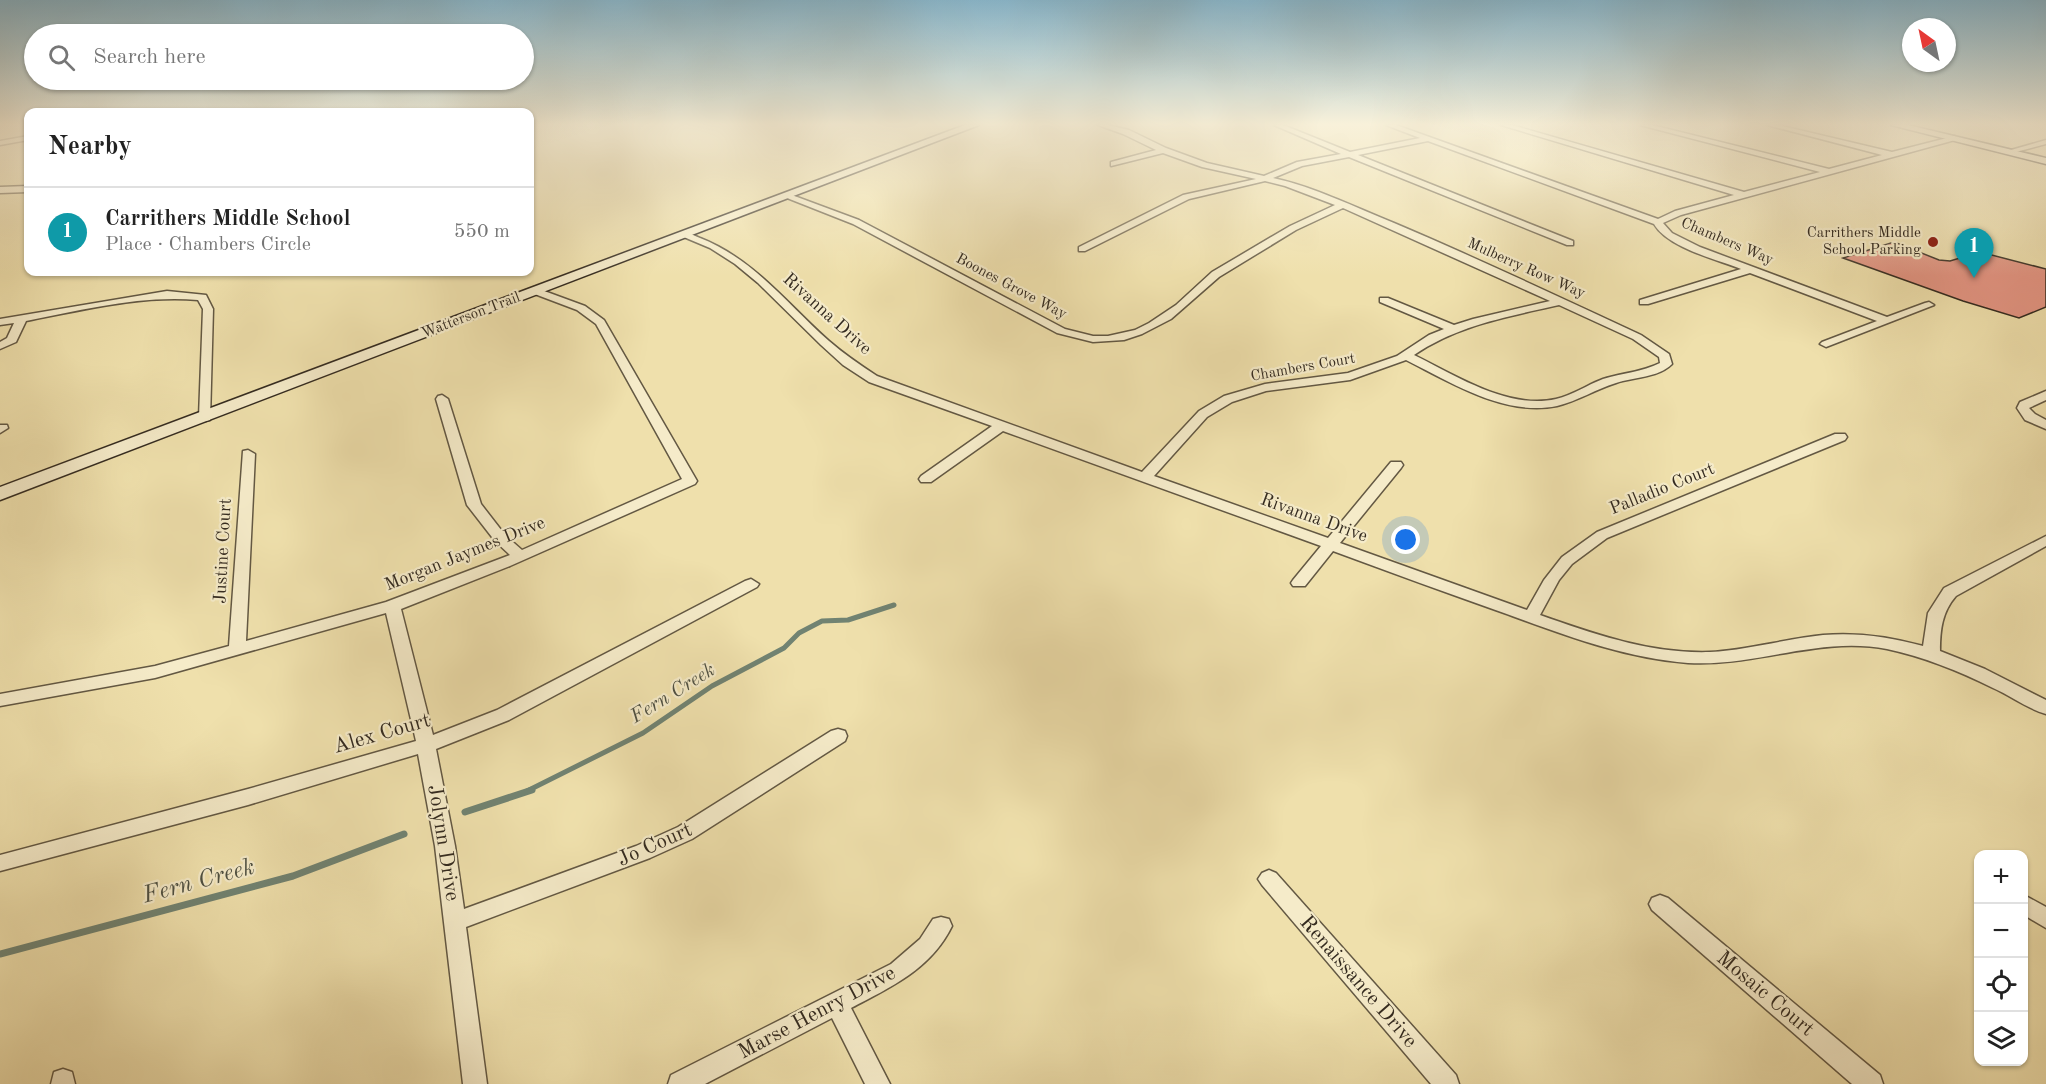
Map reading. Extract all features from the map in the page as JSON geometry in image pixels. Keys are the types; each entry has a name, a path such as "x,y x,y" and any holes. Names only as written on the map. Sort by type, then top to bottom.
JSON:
{"main road":[{"name":"Watterson Trail","path":"0,494 840,176"}],"street":[{"name":"Mulberry Row Way","path":"1255,176 1343,205 1428,241 1636,337 1665,356 1666,364 1656,370 1610,380 1556,402 1535,405 1494,395 1405,355"},
{"path":"1082,249 1099,238 1186,197 1272,176"},
{"path":"1403,176 1570,243"},
{"name":"Chambers Way","path":"1531,176 1658,222 1660,227 1681,242 1888,321"},
{"path":"1678,176 1745,195"},
{"path":"1658,222 1678,213 1816,176"},
{"path":"0,190 24,190"},
{"path":"0,201 24,191"},
{"name":"Boones Grove Way","path":"786,196 825,208 856,222 1061,332 1080,338 1104,341 1121,339 1148,328 1178,308 1206,281 1304,221 1343,205"},
{"name":"Rivanna Drive","path":"684,235 723,250 745,265 826,344 856,369 886,384 1532,617 1617,645 1674,656 1724,657 1827,639 1870,641 1931,655 1988,677 2046,708"},
{"path":"1644,302 1751,269"},
{"name":"Morgan Jaymes Drive","path":"0,700 155,672 392,606 427,594 690,481 600,322 580,308 536,291"},
{"path":"0,322 145,296 167,294 202,297 208,309 206,417"},
{"path":"1384,300 1453,330"},
{"name":"Chambers Court","path":"1144,478 1203,414 1228,399 1265,388 1350,376 1379,368 1433,337 1478,321 1558,302"},
{"path":"1826,344 1929,305"},
{"path":"4,345 14,337 22,318"},
{"path":"0,356 10,347 4,345"},
{"path":"2046,395 2024,405 2023,408 2030,417 2046,424"},
{"path":"442,399 474,505 500,538 519,555"},
{"path":"926,479 1001,426"},
{"name":"Palladio Court","path":"1532,617 1563,562 1583,545 1602,535 1840,437"},
{"name":"Justine Court","path":"237,649 248,454"},
{"path":"1299,583 1396,465"},
{"path":"1931,655 1933,618 1939,604 1950,592 2046,540"},
{"name":"Alex Court","path":"0,863 248,797 466,732 503,715 751,584"},
{"name":"Jolynn Drive","path":"392,606 426,745 445,846 476,1084"},
{"name":"Jo Court","path":"456,921 643,852 685,833 838,736"},
{"name":"Renaissance Drive","path":"1269,879 1447,1084"},
{"name":"Mosaic Court","path":"1660,904 1871,1084"},
{"path":"2028,907 2046,919"},
{"name":"Marse Henry Drive","path":"680,1084 899,971 928,946 942,926"},
{"path":"837,1004 878,1084"}],"building":[{"path":"1894,242 1939,260 1950,261 1980,252 2046,269 2046,307 2019,318 1963,301 1843,258"}],"waterway":[{"name":"Fern Creek","path":"527,791 643,733 712,686 784,648 799,633 822,621 848,620 894,605"},
{"name":"Fern Creek","path":"465,812 532,790"},
{"name":"Fern Creek","path":"0,954 293,876 404,834"}],"place":[{"name":"Carrithers Middle School Parking","path":"1933,242"},
{"name":"Carrithers Middle School","path":"1974,278"}]}
